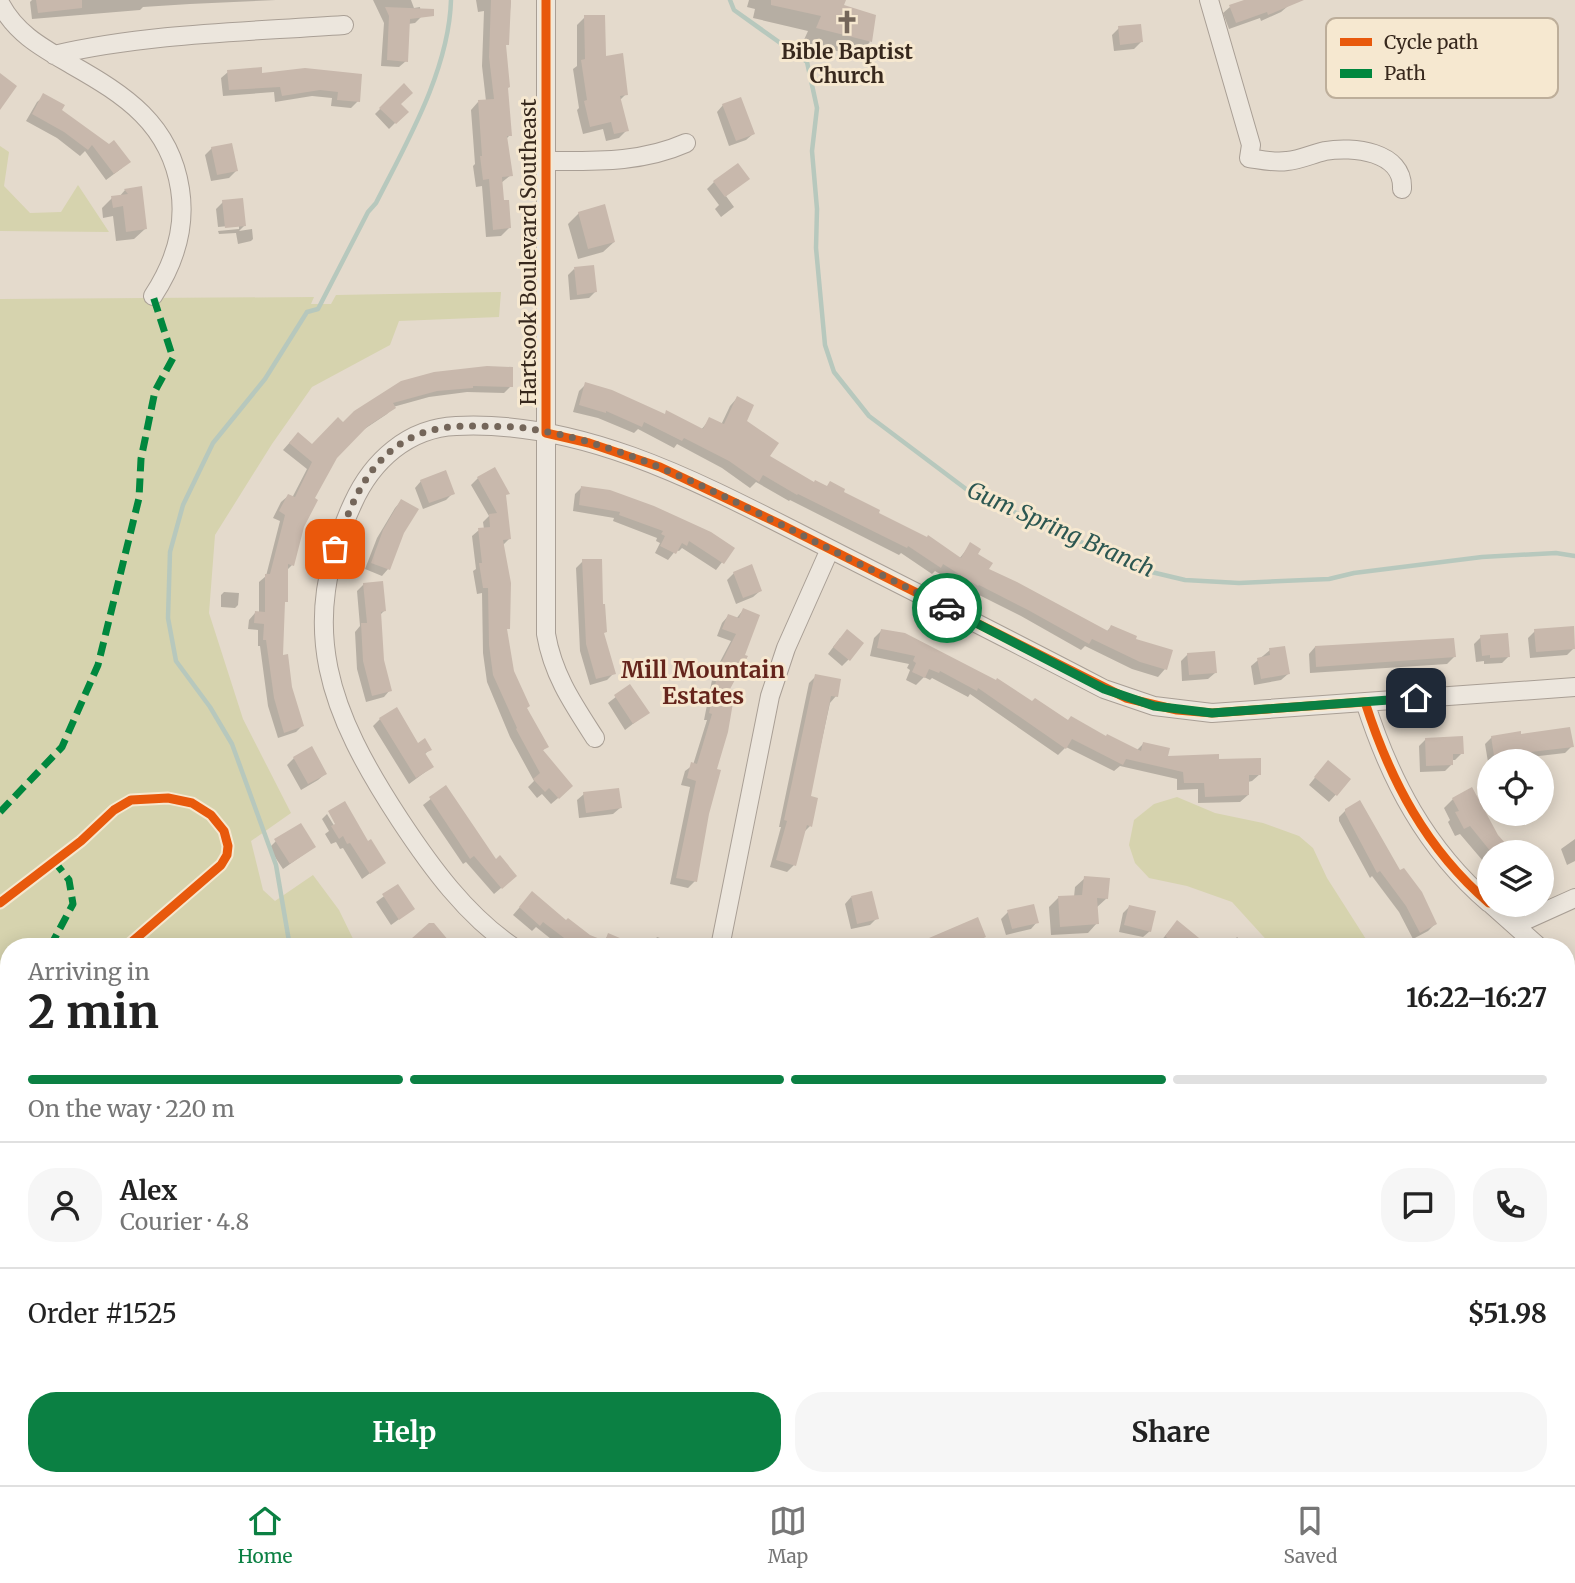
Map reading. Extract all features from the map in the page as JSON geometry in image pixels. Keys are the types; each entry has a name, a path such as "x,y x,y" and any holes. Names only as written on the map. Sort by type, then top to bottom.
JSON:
{"street":[{"name":"Hartsook Boulevard Southeast","path":"546,0 546,433 589,443 660,467 830,549 1104,689 1154,706 1212,713 1575,687"},
{"path":"1209,0 1251,145 1249,158 1291,161 1325,151 1343,150 1383,156 1392,162 1401,178 1402,189"},
{"path":"0,3 19,30 35,45 136,107 151,122 171,155 181,198 181,220 172,260 153,296"},
{"path":"54,55 134,40 344,25"},
{"path":"546,161 625,160 649,156 686,143"},
{"path":"502,938 473,914 409,834 351,738 330,681 324,614 330,571 346,518 367,476 388,453 414,436 454,426 524,428 546,433 545,634 554,669 563,690 595,738"},
{"path":"722,938 770,696 786,648 830,549"},
{"path":"1365,702 1379,745 1412,812 1433,844 1477,892"},
{"path":"1515,925 1575,898"},
{"path":"1505,917 1529,938"}],"shaded area":[{"path":"0,146 9,152 4,186 30,213 61,212 78,185 109,232 0,231"},
{"path":"501,292 499,317 399,321 390,345 312,387 272,444 215,535 209,613 243,719 291,813 251,841 263,890 275,901 313,875 339,910 353,938 0,938 0,299 314,297 311,304 331,304 336,295"},
{"path":"1177,797 1215,813 1263,823 1299,836 1313,848 1327,878 1365,938 1265,938 1232,902 1187,886 1149,878 1135,863 1129,845 1134,820 1154,804"}],"building":[{"path":"36,0 82,0 82,8 38,13"},
{"path":"491,0 511,0 509,45 506,45 512,136 507,136 513,176 502,177 504,200 509,200 511,228 493,230 489,179 483,180 480,156 478,100 494,99 489,57"},
{"name":"Bible Baptist Church","path":"771,0 846,0 844,5 876,15 872,42 816,28 821,16 771,5"},
{"path":"1244,0 1304,0 1268,15 1267,12 1236,23 1229,5"},
{"path":"385,7 434,9 434,16 410,19 408,62 387,60 389,16"},
{"path":"584,15 605,15 606,56 623,53 628,95 620,96 629,131 614,134 611,122 590,127 584,101 587,100 581,60 585,59"},
{"path":"1141,24 1143,42 1120,45 1118,26"},
{"path":"262,67 262,73 305,68 362,74 360,102 337,100 338,92 320,90 282,96 280,87 229,90 227,70"},
{"path":"0,73 17,86 0,110"},
{"path":"404,83 413,93 401,104 409,112 396,124 379,108"},
{"path":"43,93 65,105 62,110 109,144 114,140 131,162 114,174 92,145 88,150 64,132 32,114"},
{"path":"741,97 755,134 736,141 722,104"},
{"path":"232,143 238,171 217,175 211,147"},
{"path":"738,163 750,179 725,197 713,181"},
{"path":"142,186 147,229 126,232 123,206 113,208 111,196 128,194 124,189"},
{"path":"243,198 246,226 225,228 222,200"},
{"path":"605,204 615,242 588,249 578,212"},
{"path":"594,265 597,292 577,295 574,267"},
{"path":"487,366 513,367 513,387 473,386 437,391 393,403 396,408 368,426 337,458 315,498 318,500 304,527 294,566 288,564 283,655 288,654 292,687 304,726 284,733 274,698 266,640 263,640 264,624 254,623 255,611 265,612 265,574 270,574 285,515 279,511 288,494 295,497 312,462 289,443 298,432 312,444 338,417 343,422 354,411 401,381 434,372"},
{"path":"585,382 612,390 665,414 666,410 703,429 709,417 724,424 737,396 754,405 747,421 779,443 770,456 814,482 815,480 827,486 830,481 845,489 844,492 880,510 879,513 927,537 928,535 961,558 970,542 981,549 978,554 993,563 989,569 1108,631 1111,625 1137,636 1136,639 1173,650 1167,670 1140,662 1092,639 1089,644 978,586 943,564 941,568 908,546 907,548 797,495 763,475 759,482 729,461 684,438 682,441 644,422 642,427 606,411 579,405"},
{"path":"495,467 510,494 506,495 511,539 503,540 511,583 510,629 507,629 514,671 530,706 527,708 549,747 543,750 573,786 559,799 549,788 545,792 533,779 540,773 516,729 493,675 489,645 488,588 483,588 478,528 490,527 489,514 497,513 477,477"},
{"path":"446,470 455,494 429,503 420,480"},
{"path":"581,486 610,490 654,506 711,532 735,548 724,564 689,541 687,546 682,543 676,554 660,546 665,536 661,534 663,531 619,515 620,512 579,505"},
{"path":"401,499 419,509 404,533 390,570 371,563 383,530"},
{"path":"582,559 602,559 607,632 604,633 616,674 596,679 586,644"},
{"path":"752,564 762,591 743,598 733,572"},
{"path":"383,581 386,611 381,612 384,660 392,691 372,696 363,661 361,623 367,623 363,583"},
{"path":"743,608 760,615 745,655 748,656 730,689 735,691 728,732 717,769 721,770 709,814 697,882 676,878 696,781 687,778 691,762 697,764 712,714 709,713 719,667 736,634 722,629 728,614 739,618"},
{"path":"1574,626 1575,649 1536,652 1534,629"},
{"path":"847,629 864,643 850,661 833,647"},
{"path":"881,629 905,633 996,680 997,678 1032,701 1035,698 1068,720 1071,716 1106,736 1107,734 1141,751 1143,742 1170,748 1168,756 1219,754 1219,759 1261,758 1261,775 1249,775 1249,795 1205,797 1204,783 1184,783 1183,772 1126,759 1123,765 1072,739 1066,749 978,688 977,691 940,671 939,673 929,669 925,678 912,672 916,663 913,661 915,656 877,648"},
{"path":"1508,633 1510,657 1482,656 1480,635"},
{"path":"1454,638 1456,657 1316,667 1315,646"},
{"path":"1285,646 1290,674 1261,679 1257,658 1270,655 1269,648"},
{"path":"1215,651 1217,673 1189,675 1187,653"},
{"path":"815,674 841,679 838,697 831,696 811,796 818,798 812,827 807,825 796,866 776,860 787,821 784,820"},
{"path":"630,684 650,713 633,724 614,695"},
{"path":"397,707 418,743 425,738 432,750 425,753 434,767 416,778 379,718"},
{"path":"1570,727 1574,747 1493,749 1491,736 1521,731 1521,734"},
{"path":"1463,736 1464,754 1453,754 1453,765 1426,766 1425,738"},
{"path":"312,746 327,774 308,784 293,757"},
{"path":"1328,760 1351,779 1337,796 1314,777"},
{"path":"446,785 496,859 500,855 517,876 502,889 474,856 470,859 429,797"},
{"path":"1472,787 1477,796 1477,826 1493,826 1502,840 1481,840 1470,826 1464,829 1455,812 1459,811 1452,798"},
{"path":"619,788 622,808 586,813 583,792"},
{"path":"1360,800 1400,870 1404,868 1422,892 1437,924 1420,933 1406,906 1380,871 1377,873 1345,813 1345,809"},
{"path":"345,801 368,841 371,839 386,863 370,874 350,843 347,844 343,836 339,839 331,826 335,824 328,811"},
{"path":"301,823 316,847 290,864 274,839"},
{"path":"1084,876 1110,878 1108,899 1097,898 1099,924 1060,927 1058,896 1082,895"},
{"path":"398,884 415,909 399,920 382,894"},
{"path":"532,891 566,920 568,918 598,938 564,938 543,922 540,926 519,907"},
{"path":"872,891 879,919 857,924 851,896"},
{"path":"1034,904 1039,923 1012,929 1007,910"},
{"path":"1129,905 1156,911 1151,932 1124,925"},
{"path":"978,917 986,937 984,938 929,938"},
{"path":"1177,920 1199,938 1167,938 1165,936"},
{"path":"429,923 434,923 446,938 412,938"},
{"path":"608,933 620,938 606,938"}],"waterway":[{"path":"288,938 276,865 232,744 210,707 176,661 168,618 170,552 183,505 213,443 265,379 307,312 318,309 401,155 435,79 443,53 451,0"},
{"name":"Gum Spring Branch","path":"730,0 734,10 807,62 817,108 812,151 817,209 816,248 825,345 834,372 869,416 970,492 1143,570 1185,580 1239,583 1329,579 1354,573 1482,557 1556,553 1575,556"}],"marked path":[{"path":"0,812 62,747 98,665 139,498 141,459 155,391 173,358 153,296"},
{"path":"54,861 69,880 73,904 55,938"}],"cycle path":[{"path":"546,0 546,433 589,443 660,467 780,524 1126,698 1177,710 1212,713 1365,702 1386,759 1413,812 1447,860 1477,892"},
{"path":"0,903 81,841 114,810 131,800 168,798 192,803 211,815 224,831 228,846 227,855 221,865 136,938"}],"way so far":[{"path":"335,549 346,518 367,476 380,460 396,447 414,436 454,426 524,428 589,443 660,467 947,608"}],"place":[{"name":"Bible Baptist Church","path":"847,22"}],"district":[{"name":"Mill Mountain Estates","path":"703,682"}],"route":[{"path":"947,608 1104,689 1154,706 1212,713 1416,698"}]}
